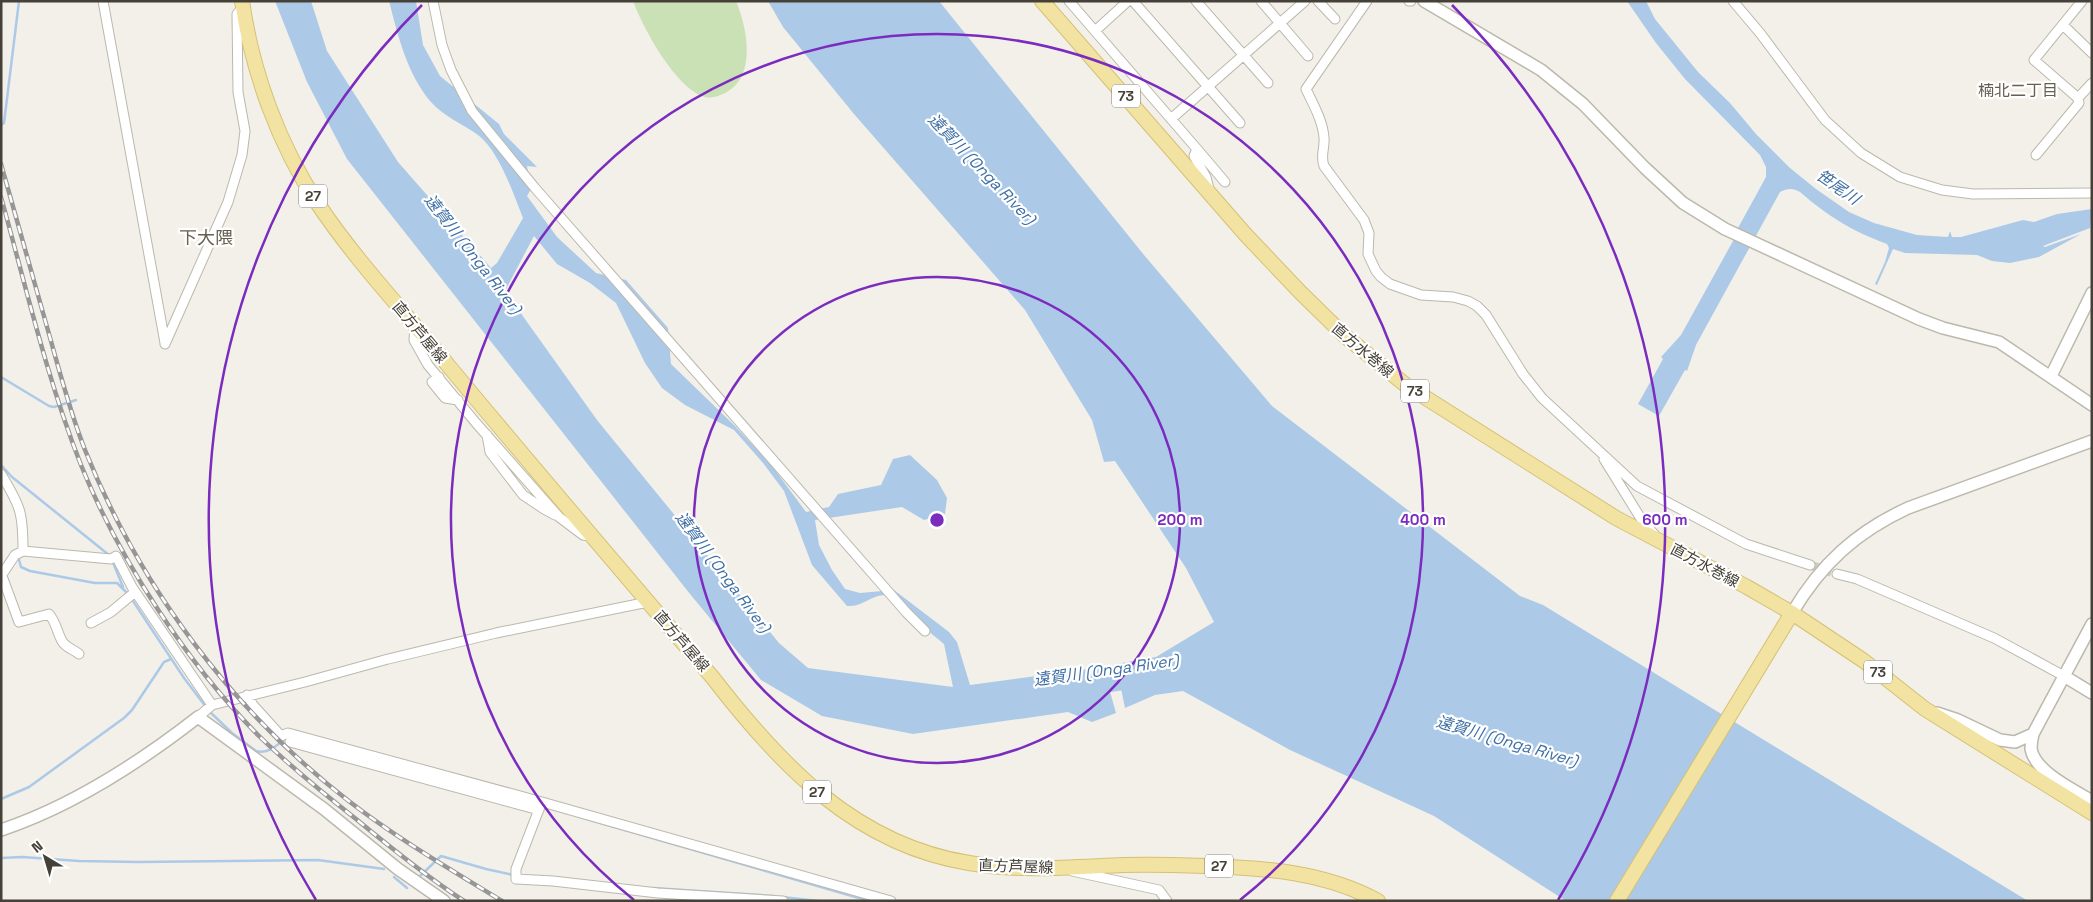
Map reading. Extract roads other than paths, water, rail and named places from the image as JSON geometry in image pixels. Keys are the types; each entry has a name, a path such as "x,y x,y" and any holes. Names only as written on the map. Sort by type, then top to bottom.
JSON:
{"main road":[{"name":"直方水巻線","path":"1042,1 1209,192 1300,292 1345,336 1407,386 1616,518 1747,587 1790,617 1864,661 1925,709 2092,814"},
{"name":"直方芦屋線","path":"243,4 248,38 291,158 317,203 333,225 415,326 785,764 823,797 848,816 916,849 969,864 1054,868 1124,865 1263,868 1296,872 1368,895 1378,901"},
{"path":"1617,901 1790,617"}],"street":[{"path":"103,1 165,344 228,202 242,155 245,131 238,92 237,14 243,4"},
{"path":"433,1 442,45 451,70 472,111 534,188 906,612 925,631"},
{"path":"1069,1 1225,182"},
{"path":"1095,31 1128,1"},
{"path":"1133,1 1240,123"},
{"path":"1196,1 1268,84"},
{"path":"1261,1 1308,56"},
{"path":"1171,119 1305,1"},
{"path":"1318,1 1334,19"},
{"path":"1367,1 1306,88 1316,109 1325,139 1321,158 1324,166 1364,220 1369,233 1368,254 1376,271 1390,284 1421,295 1453,298 1468,301 1477,306 1486,315 1523,374 1542,398 1637,486 1746,544 1810,565"},
{"path":"1424,1 1541,70 1583,104 1645,168 1683,203 1725,229 1919,319 1943,328 1999,342 2092,405"},
{"path":"1733,1 1760,32 1825,120 1860,153 1900,177 1942,190 1974,194 2092,193"},
{"path":"2036,155 2079,103 2078,98 2034,60 2082,1"},
{"path":"2063,25 2092,53"},
{"path":"2078,98 2092,83"},
{"path":"1197,149 1194,156 1206,177 1209,192"},
{"path":"2051,376 2092,293"},
{"path":"415,326 414,340 428,365 558,516 583,535 592,537"},
{"path":"1790,617 1807,588 1832,559 1856,537 1881,521 1908,508 2092,442"},
{"path":"1602,455 1643,522 1659,540"},
{"path":"1,474 21,508 23,551"},
{"path":"79,654 68,648 62,641 55,621 49,614 19,622 2,576 15,555 23,551 111,558 116,556 135,592 206,710 395,868 444,901"},
{"path":"1837,574 1857,579 1994,638 2092,693"},
{"path":"92,623 111,612 135,592"},
{"path":"1,830 25,822 86,792 150,754 206,710 247,695 496,633 648,602"},
{"path":"2092,624 2033,734 2031,750 2038,765 2058,781 2092,801"},
{"path":"247,695 253,705 281,736 288,733 542,802 891,901"},
{"path":"1925,709 1958,720 2000,740 2015,742 2033,734"},
{"path":"290,742 539,808 516,874 516,879 658,893 783,901"},
{"path":"1054,868 1159,890 1167,901"}],"water":[{"path":"275,1 311,1 327,51 398,162 491,268 497,263 523,218 505,173 486,142 436,107 423,91 410,67 404,54 389,1 416,1 423,45 440,76 499,124 504,134 537,167 527,166 531,189 527,196 557,237 596,273 626,280 668,328 671,364 734,425 772,466 806,512 829,507 838,494 881,485 893,459 910,455 937,480 947,498 945,514 924,520 902,507 815,520 819,545 832,570 845,589 860,593 894,590 949,632 957,642 970,685 1103,667 1116,713 1092,722 1068,712 913,734 822,716 761,680 690,594 347,159 307,82","holes":["534,236 557,264 590,283 616,303 645,363 662,388 685,405 734,430 763,463 784,491 812,565 847,606 857,605 874,597 884,595 944,644 953,687 808,668 779,643 597,420 505,291"]},
{"path":"768,1 939,1 1144,255 1272,406 1520,596 1543,605 2028,901 1566,901 1434,816 1290,750 1183,691 1155,695 1125,708 1116,664 1156,657 1214,622 1186,568 1115,461 1104,462 1092,420 1025,310 854,114 783,27"},
{"path":"1627,1 1646,1 1655,19 1698,72 1730,103 1756,134 1790,168 1849,212 1874,223 1917,235 1948,237 1950,231 1952,237 1961,237 2023,220 2034,222 2057,214 2092,209 2090,228 2043,246 2045,247 2081,234 2039,257 2010,263 1992,261 1977,255 1905,253 1893,249 1877,285 1875,284 1889,248 1887,244 1841,222 1800,192 1790,189 1780,192 1696,345 1687,371 1685,370 1659,416 1638,404 1663,359 1661,357 1681,335 1733,241 1738,228 1766,177 1766,167 1760,155 1685,79 1656,43"}],"waterway":[{"path":"1,125 4,123 19,1"},
{"path":"1,377 49,406 54,407 76,400"},
{"path":"1,465 12,477 109,555"},
{"path":"18,556 21,567 30,571 95,583 117,583 128,594"},
{"path":"112,560 123,587"},
{"path":"131,598 184,678 206,707"},
{"path":"1,799 29,787 124,718 132,710 164,662 171,659"},
{"name":"遠賀川 (Onga River)","path":"1088,688 1139,680"},
{"path":"209,711 232,733 256,751 268,750 285,739 290,740"},
{"path":"580,817 869,901"},
{"path":"420,876 441,856 513,875"},
{"path":"1,858 22,857 79,861 138,862 318,860 384,869"},
{"path":"394,877 407,888"},
{"path":"653,888 774,896"},
{"path":"782,897 818,901"}],"tunnel":[{"path":"1810,565 1837,574"}],"railway":[{"path":"1,164 61,378 85,450 107,501 133,550 162,598 194,644 229,687 307,767 387,829 502,901"},
{"path":"1,197 47,366 81,465 115,537 158,609 207,677 260,737 382,841 464,901"}],"district":[{"name":"楠北二丁目","path":"2018,90"},
{"name":"下大隈","path":"206,237"}],"water label":[{"name":"笹尾川","path":"1838,187"}]}
